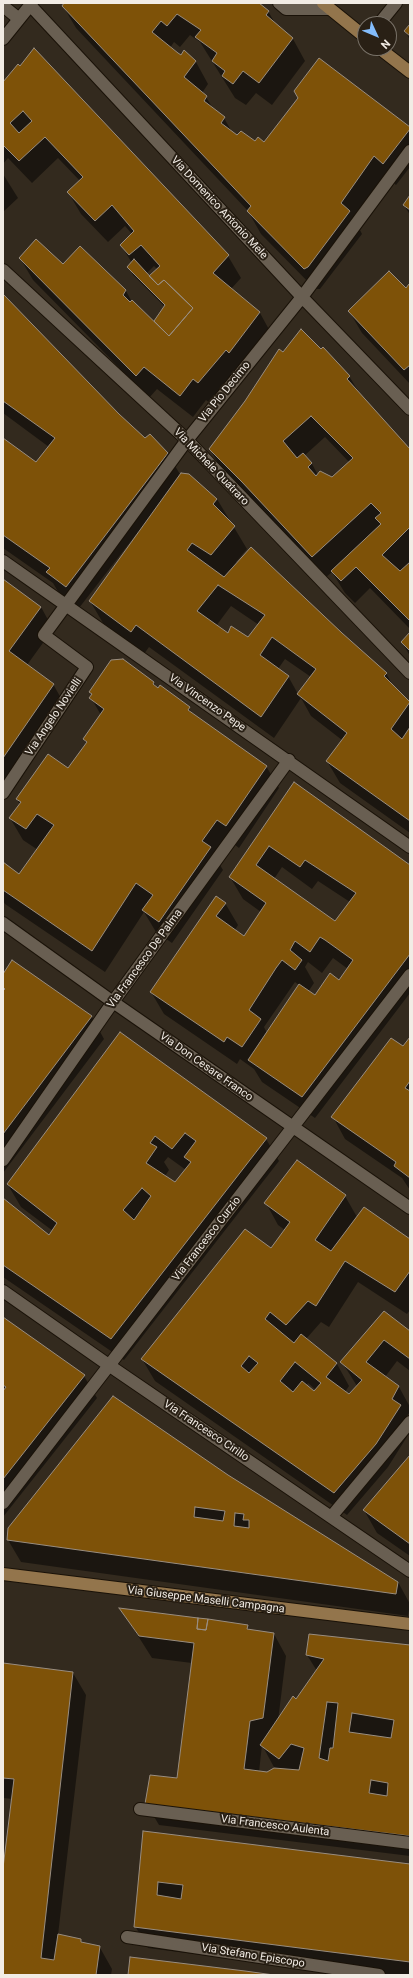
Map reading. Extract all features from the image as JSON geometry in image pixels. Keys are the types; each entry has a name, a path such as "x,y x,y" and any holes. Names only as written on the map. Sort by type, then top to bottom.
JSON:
{"street":[{"path":"278,3 286,9 327,6 357,30"},
{"path":"385,16 396,3"},
{"path":"3,39 31,4"},
{"name":"Via Domenico Antonio Mele","path":"31,4 302,297 410,409"},
{"path":"3,6 19,19"},
{"path":"389,56 410,72"},
{"name":"Via Pio Decimo","path":"44,635 187,440 302,297 410,151"},
{"name":"Via Michele Quatraro","path":"3,270 187,440 410,673"},
{"name":"Via Vincenzo Pepe","path":"3,561 410,846"},
{"name":"Via Angelo Novielli","path":"3,793 87,667 44,635"},
{"name":"Via Francesco De Palma","path":"3,1160 114,1002 289,760"},
{"name":"Via Don Cesare Franco","path":"3,923 410,1208"},
{"name":"Via Francesco Curzio","path":"3,1503 410,975"},
{"name":"Via Francesco Cirillo","path":"3,1290 110,1366 410,1571"},
{"path":"331,1517 410,1422"},
{"name":"Via Giuseppe Maselli Campagna","path":"3,1574 410,1624"},
{"name":"Via Francesco Aulenta","path":"140,1808 410,1843"},
{"name":"Via Stefano Episcopo","path":"127,1937 379,1975"}],"building":[{"path":"64,3 259,3 269,11 266,15 293,38 259,83 243,71 233,84 222,76 225,71 212,61 217,53 195,37 201,30 177,14 167,26 161,21 152,32 181,55 184,50 196,61 184,77 207,96 204,101 225,117 221,123 237,135 241,131 255,141 258,137 264,142 298,98 294,91 319,58 410,127 410,129 383,164 374,156 341,203 350,211 308,267 304,269 247,211 251,206 62,6"},
{"path":"410,24 410,36 404,31"},
{"path":"34,48 229,255 213,273 260,312 229,353 226,350 198,383 193,379 180,396 144,367 136,376 19,258 36,239 63,264 80,246 126,290 123,295 130,302 132,300 169,336 193,308 164,280 158,285 149,276 160,266 141,245 129,255 120,245 134,231 112,205 95,221 67,192 83,177 45,137 19,161 3,145 3,82 18,64 20,66","holes":["23,111 32,121 19,133 10,123"]},
{"path":"410,195 410,210 403,205"},
{"path":"134,259 158,285 164,280 193,308 169,336 154,321 165,305 127,267"},
{"path":"389,271 406,288 409,284 410,286 410,365 404,370 348,311"},
{"path":"3,294 119,414 145,438 150,434 168,453 66,587 46,572 50,568 3,535 3,438 36,462 55,438 3,401"},
{"path":"301,329 321,349 323,347 350,376 347,379 410,449 410,527 382,555 400,571 410,562 410,621 356,567 341,581 331,571 381,524 375,518 381,513 371,503 312,557 209,449 245,401 279,349 283,352","holes":["311,416 353,458 332,477 320,471 316,476 308,467 312,463 303,453 297,458 283,441"]},
{"path":"181,473 189,474 217,499 213,504 235,526 211,555 192,543 187,550 224,577 251,547 342,633 387,673 384,676 410,702 391,729 402,739 410,727 410,821 326,761 347,733 297,694 316,669 272,637 260,655 289,676 261,717 136,625 131,632 89,601","holes":["218,585 265,615 248,637 231,626 228,633 197,611"]},
{"path":"3,579 41,607 9,651 54,684 3,758"},
{"path":"410,632 410,651 401,642"},
{"path":"123,659 154,682 153,684 158,688 160,685 190,707 188,710 267,766 226,826 217,820 202,841 211,847 159,922 142,910 153,895 136,883 92,951 3,890 3,862 19,874 54,825 37,814 26,829 9,818 21,802 16,799 48,754 68,768 87,742 83,739 104,709 89,698 92,694 89,692 111,660"},
{"path":"294,782 410,865 410,954 302,1097 248,1060 299,984 315,995 330,973 339,980 353,960 325,940 320,937 310,952 295,941 290,950 302,960 295,970 282,960 276,968 249,1010 261,1019 242,1047 227,1037 224,1042 150,992 216,896 226,903 216,916 244,936 266,903 229,877","holes":["269,846 300,867 305,860 356,893 335,921 256,865"]},
{"path":"12,960 92,1016 3,1134 3,991 5,989 3,987 3,974"},
{"path":"120,1032 267,1138 111,1339 3,1265 3,1198 49,1235 57,1223 7,1184","holes":["185,1133 196,1141 184,1157 191,1162 175,1182 146,1163 157,1147 150,1143 155,1136 172,1149","142,1188 151,1196 134,1220 123,1210"]},
{"path":"410,1037 410,1081 405,1088 410,1091 410,1178 394,1166 396,1162 331,1117 391,1038 403,1046"},
{"path":"297,1160 346,1195 315,1240 331,1251 364,1207 410,1239 410,1271 395,1292 345,1261 316,1306 308,1301 286,1325 270,1312 265,1319 294,1343 301,1334 337,1363 326,1377 349,1394 362,1380 340,1362 384,1311 410,1331 410,1359 384,1340 366,1362 399,1386 392,1399 401,1405 376,1444 334,1493 141,1359 245,1229 271,1248 290,1222 264,1203","holes":["249,1356 258,1363 249,1373 241,1366","295,1362 321,1383 314,1391 302,1381 293,1392 280,1381"]},
{"path":"3,1317 85,1375 3,1479 3,1391 6,1387 3,1385"},
{"path":"113,1396 228,1475 398,1582 396,1594 7,1540 8,1528","holes":["195,1507 225,1511 223,1521 194,1517","235,1513 244,1514 243,1520 249,1520 249,1528 234,1526"]},
{"path":"410,1455 410,1544 363,1510"},
{"path":"119,1608 198,1618 197,1629 206,1630 208,1619 248,1625 247,1629 274,1633 263,1718 250,1721 244,1769 267,1772 274,1768 299,1770 304,1748 291,1744 279,1759 260,1745 293,1696 296,1699 324,1659 306,1655 309,1634 410,1645 410,1836 145,1804 150,1775 177,1778 194,1643 139,1636","holes":["327,1702 338,1703 333,1748 330,1748 328,1761 319,1758","352,1713 394,1720 391,1738 349,1732","371,1780 388,1783 387,1796 369,1793"]},
{"path":"198,1618 208,1619 206,1630 197,1629"},
{"path":"3,1663 73,1672 41,1958 54,1960 58,1934 81,1939 81,1942 100,1946 96,1975 3,1975 3,1868 14,1779 3,1778"},
{"path":"143,1831 410,1864 410,1962 134,1927","holes":["158,1882 183,1885 181,1899 157,1895"]},
{"path":"130,1957 245,1971 274,1975 128,1975"}]}
